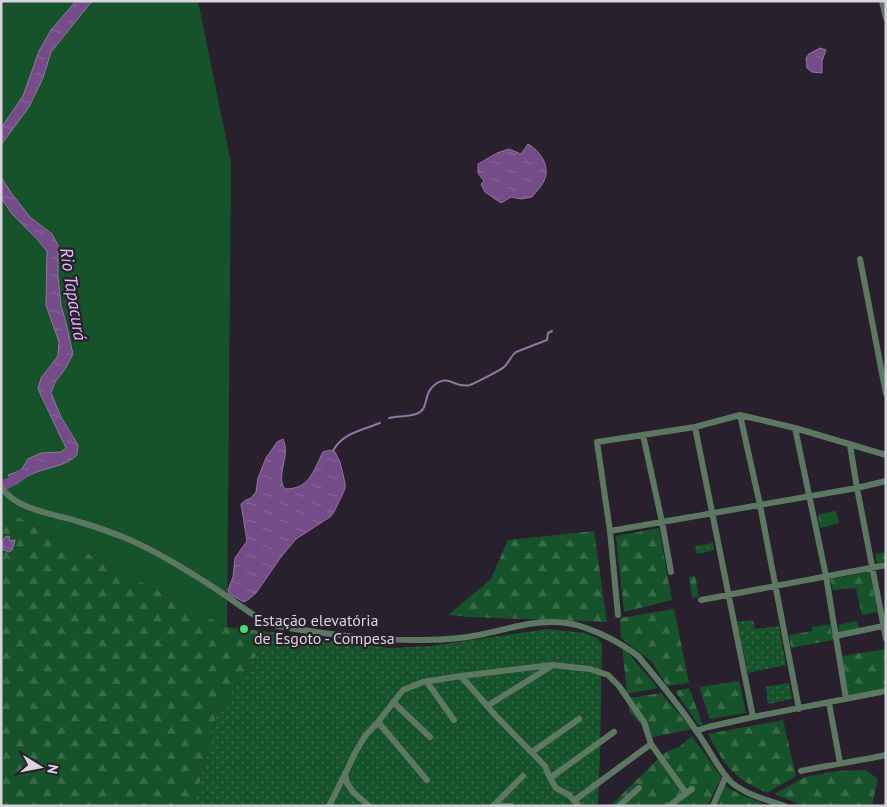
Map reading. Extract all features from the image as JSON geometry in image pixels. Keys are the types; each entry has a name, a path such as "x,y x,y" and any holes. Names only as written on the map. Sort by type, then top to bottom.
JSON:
{"street":[{"path":"882,1 886,18"},
{"path":"860,259 883,368 886,394"},
{"path":"740,415 760,505 799,709"},
{"path":"618,615 610,531 597,442 695,427 740,415 795,428 886,455"},
{"path":"695,427 753,717"},
{"path":"795,428 826,576 846,699"},
{"path":"643,435 671,572"},
{"path":"850,445 886,639"},
{"path":"610,531 857,488 886,481"},
{"path":"2,489 9,497 20,504 83,522 125,538 215,588 255,616 278,626 368,639 392,640 453,639 545,622 572,624 590,629 628,648 638,656 696,731 726,776 741,789 760,798 785,806"},
{"path":"701,600 886,565"},
{"path":"835,636 883,626"},
{"path":"487,706 552,665"},
{"path":"329,806 365,736 403,690 422,682 552,665 590,669 608,675 619,686 644,722 651,744 689,791 669,806"},
{"path":"461,676 545,766 556,788 569,795 577,803 651,744"},
{"path":"427,682 454,720"},
{"path":"696,731 753,717 886,691"},
{"path":"393,702 430,737"},
{"path":"829,703 840,763"},
{"path":"532,752 579,719"},
{"path":"378,722 428,780"},
{"path":"550,778 614,732"},
{"path":"801,771 886,755"},
{"path":"345,774 347,783 353,792 369,806"},
{"path":"493,806 523,776"},
{"path":"712,806 726,776"},
{"path":"619,806 639,788"},
{"path":"500,806 511,806"}],"green space":[{"path":"1,1 198,1 231,163 227,627 1,508"},
{"path":"1,508 227,627 272,632 216,717 194,806 1,806"},
{"path":"836,511 839,523 820,528 818,514"},
{"path":"659,528 672,600 624,612 616,536"},
{"path":"594,531 607,622 448,615 491,579 508,540"},
{"path":"713,543 714,550 697,554 695,546"},
{"path":"886,552 886,561 877,563 875,554"},
{"path":"870,572 877,612 862,615 856,588 833,590 830,579"},
{"path":"695,575 699,597 692,598 689,577"},
{"path":"674,609 689,683 667,686 652,662 621,638 620,618"},
{"path":"753,620 755,629 779,626 786,665 748,673 737,622"},
{"path":"857,621 859,629 839,633 838,625"},
{"path":"830,624 833,640 791,648 789,635 812,631 812,627"},
{"path":"547,629 585,633 597,638 602,644 598,806 194,806 216,717 272,632 390,648 431,646"},
{"path":"622,646 658,688 627,694"},
{"path":"885,649 886,689 848,696 842,656"},
{"path":"739,681 746,713 710,719 699,687"},
{"path":"789,683 792,699 768,704 766,687"},
{"path":"689,688 703,725 699,726 675,691"},
{"path":"661,693 692,729 653,737 629,711 628,698"},
{"path":"783,720 796,776 767,793 746,782 731,770 708,734"},
{"path":"692,736 721,777 708,806 610,806 664,753 679,747"},
{"path":"866,770 878,779 872,806 804,806 774,794 805,777 837,771"},
{"path":"725,786 740,794 769,806 717,806"}],"water":[{"path":"76,1 92,1 51,52 43,78 29,107 1,145 1,128 23,96 39,51 51,30"},
{"path":"820,48 826,50 822,61 822,73 812,72 807,68 806,58 809,54"},
{"path":"528,144 537,151 543,160 546,170 544,181 532,197 521,199 511,197 501,203 485,192 481,184 484,181 478,173 478,164 497,153 509,149 521,154"},
{"path":"1,177 30,217 52,234 58,245 58,276 61,305 73,354 55,382 51,393 61,417 78,445 77,455 72,459 30,475 15,485 8,475 21,470 28,459 41,453 61,452 66,448 38,389 41,378 58,356 59,342 46,305 47,251 12,214 1,198"},
{"path":"283,439 285,452 282,484 285,489 300,486 310,478 323,452 330,450 335,452 340,462 345,489 330,517 296,539 256,593 244,602 229,594 228,590 233,577 235,558 247,541 241,504 251,498 256,492 258,478 266,458 277,442"},
{"path":"6,536 10,537 11,541 15,540 12,550 9,552 2,549 2,542"}],"waterway":[{"path":"389,418 421,412 429,391 437,383 446,380 465,386 470,385 504,367 516,352 547,340 548,333 552,331"},
{"path":"333,451 347,436 380,423"},
{"name":"Rio Tapacurá","path":"1,486 22,474"}],"place":[{"name":"Estação elevatória de Esgoto - Compesa","path":"244,629"}]}
